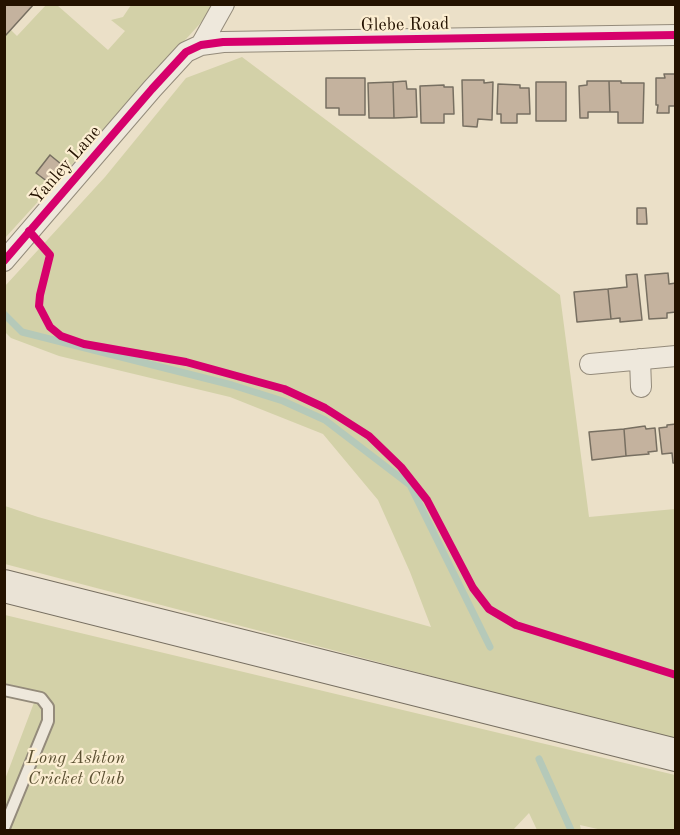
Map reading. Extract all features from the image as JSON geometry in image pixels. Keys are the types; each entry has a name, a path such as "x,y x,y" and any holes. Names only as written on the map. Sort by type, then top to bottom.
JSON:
{"main road":[{"path":"4,586 675,755"}],"street":[{"path":"201,45 224,4"},
{"name":"Glebe Road","path":"152,89 186,52 201,45 223,42 675,35"},
{"name":"Yanley Lane","path":"4,261 152,89"},
{"path":"590,364 675,357"},
{"path":"640,359 642,387"}],"lane":[{"path":"4,690 41,699 48,707 48,721 4,828"}],"green space":[{"path":"46,5 57,5 108,50 125,31 111,20 123,17 131,5 217,5 5,238 5,36 11,30 17,36"},
{"path":"242,57 560,295 589,517 675,509 675,740 5,564 5,506 431,627 410,572 378,500 323,434 230,397 59,356 11,338 5,332 5,286 105,177 186,78"},
{"name":"Long Ashton Cricket Club","path":"5,615 675,775 675,830 602,830 580,825 581,830 537,830 529,813 513,830 5,830 4,782 38,692 5,683"}],"building":[{"path":"4,4 34,4 5,36 4,36"},
{"path":"664,74 676,74 676,106 669,106 669,113 657,113 656,78 665,78"},
{"path":"326,78 365,78 365,115 339,115 339,108 326,108"},
{"path":"462,80 493,82 492,120 478,119 477,127 463,126"},
{"path":"406,81 407,89 416,89 417,117 394,118 393,82"},
{"path":"587,81 609,81 610,112 588,112 588,118 580,118 579,86 587,85"},
{"path":"609,81 644,83 643,123 618,123 618,112 610,112"},
{"path":"393,82 394,118 369,118 368,83"},
{"path":"536,82 566,82 566,121 536,121"},
{"path":"498,84 520,85 520,88 529,88 530,114 517,114 517,123 501,123 501,114 497,114"},
{"path":"444,85 444,87 453,87 454,114 444,114 444,123 421,123 420,86"},
{"path":"50,155 61,164 48,182 36,173"},
{"path":"637,208 646,208 647,224 637,224"},
{"path":"668,273 669,284 676,283 676,312 667,313 667,318 649,319 645,275"},
{"path":"637,274 642,320 620,322 620,318 611,319 608,289 627,287 626,275"},
{"path":"608,289 611,319 577,322 574,292"},
{"path":"676,424 676,463 673,463 672,453 662,454 659,428"},
{"path":"645,426 646,429 655,428 657,451 626,456 624,429"},
{"path":"624,429 626,456 592,460 589,432"}],"waterway":[{"path":"4,314 22,332 232,385 283,401 325,420 410,485 490,647"},
{"path":"539,759 571,830"}],"cycle path":[{"path":"4,261 152,89 186,52 201,45 223,42 676,35"},
{"path":"29,231 50,255 39,306 50,327 61,336 84,344 186,362 284,389 325,408 369,436 401,467 427,500 473,588 489,609 516,625 676,675"}]}
